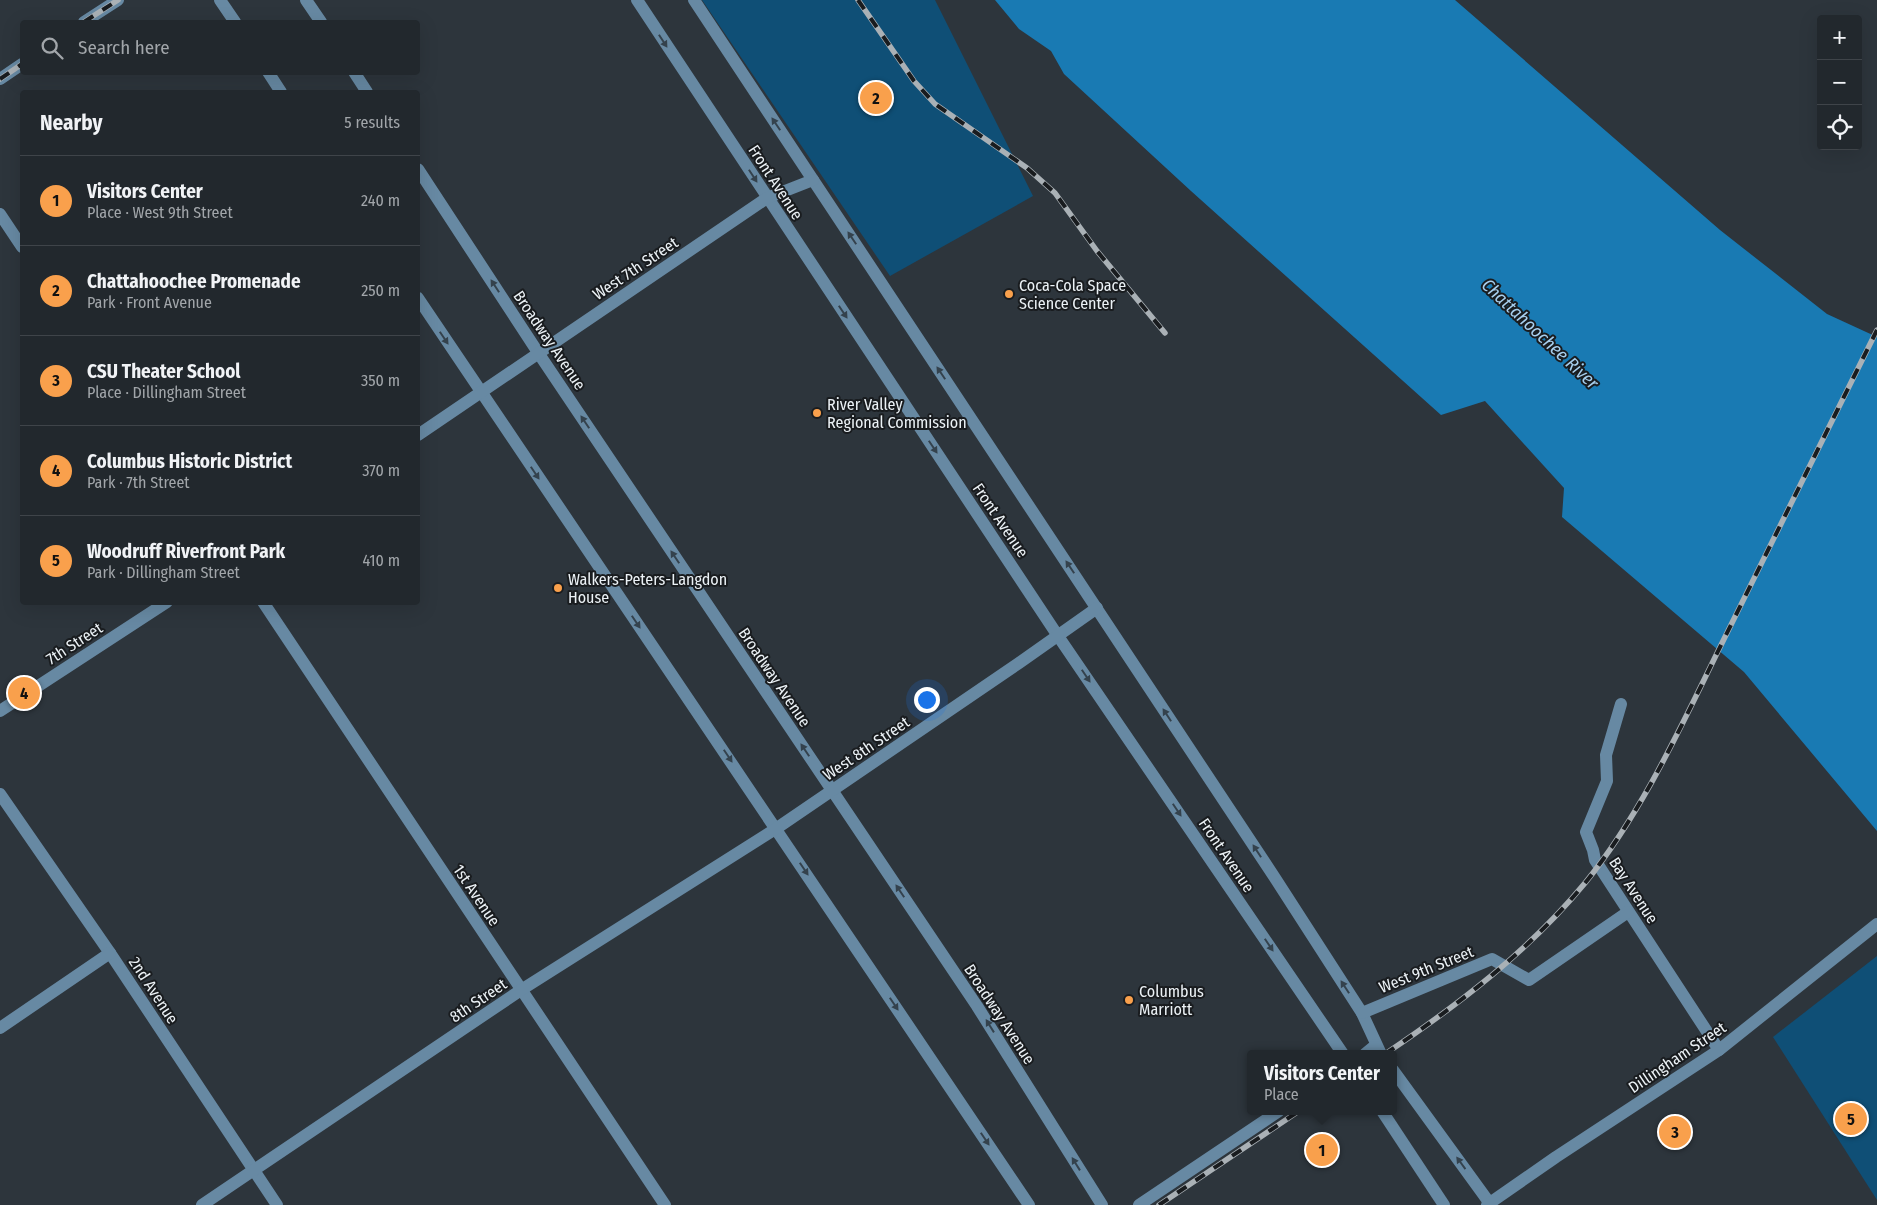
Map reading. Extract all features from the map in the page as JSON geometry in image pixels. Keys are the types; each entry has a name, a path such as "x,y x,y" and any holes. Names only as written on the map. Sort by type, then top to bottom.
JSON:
{"street":[{"path":"87,20 118,0"},
{"path":"220,0 234,20"},
{"path":"306,0 320,20"},
{"name":"Front Avenue","path":"636,0 1058,636 1340,1050"},
{"name":"Front Avenue","path":"694,0 1275,878 1362,1013 1379,1050"},
{"path":"0,79 20,65"},
{"path":"270,75 281,90"},
{"path":"356,75 366,90"},
{"name":"Broadway Avenue","path":"420,172 539,354 977,1006 1102,1205"},
{"name":"West 7th Street","path":"481,393 767,198 813,180"},
{"path":"0,214 20,244"},
{"path":"420,301 777,828 1029,1205"},
{"path":"420,434 481,393"},
{"name":"7th Street","path":"0,711 161,605"},
{"name":"1st Avenue","path":"264,605 665,1205"},
{"name":"West 8th Street","path":"777,828 1096,608"},
{"name":"Bay Avenue","path":"1621,704 1606,755 1607,781 1586,832 1595,860 1719,1050"},
{"name":"2nd Avenue","path":"0,794 110,953 277,1205"},
{"name":"8th Street","path":"202,1205 521,990 777,828"},
{"name":"West 9th Street","path":"1362,1013 1492,959 1529,980 1628,912"},
{"name":"Dillingham Street","path":"1490,1204 1556,1157 1719,1050 1877,924"},
{"path":"0,1028 110,953"},
{"path":"1397,1076 1490,1204"},
{"path":"1139,1205 1273,1115"},
{"path":"1385,1115 1444,1205"}],"shaded area":[{"path":"702,0 935,0 1033,196 890,276"},
{"path":"1877,956 1877,1200 1773,1037"}],"water":[{"name":"Chattahoochee River","path":"995,0 1455,0 1720,230 1827,314 1877,337 1877,831 1744,672 1562,517 1564,488 1485,401 1441,415 1191,191 1064,74 1051,51 1019,29"}],"railway":[{"path":"87,20 118,0"},
{"path":"858,0 914,81 935,104 1027,168 1055,193 1097,251 1165,333"},
{"path":"0,79 20,65"},
{"path":"1391,1050 1466,996 1540,932 1585,883 1626,826 1678,733 1877,330"},
{"path":"1159,1205 1293,1115"}],"place":[{"name":"Chattahoochee Promenade","path":"876,98"},
{"name":"Coca-Cola Space Science Center","path":"1009,294"},
{"name":"River Valley Regional Commission","path":"817,413"},
{"name":"Walkers-Peters-Langdon House","path":"558,588"},
{"name":"Columbus Historic District","path":"24,693"},
{"name":"Columbus Marriott","path":"1129,1000"},
{"name":"Woodruff Riverfront Park","path":"1851,1119"},
{"name":"CSU Theater School","path":"1675,1132"},
{"name":"Visitors Center","path":"1322,1150"}]}
